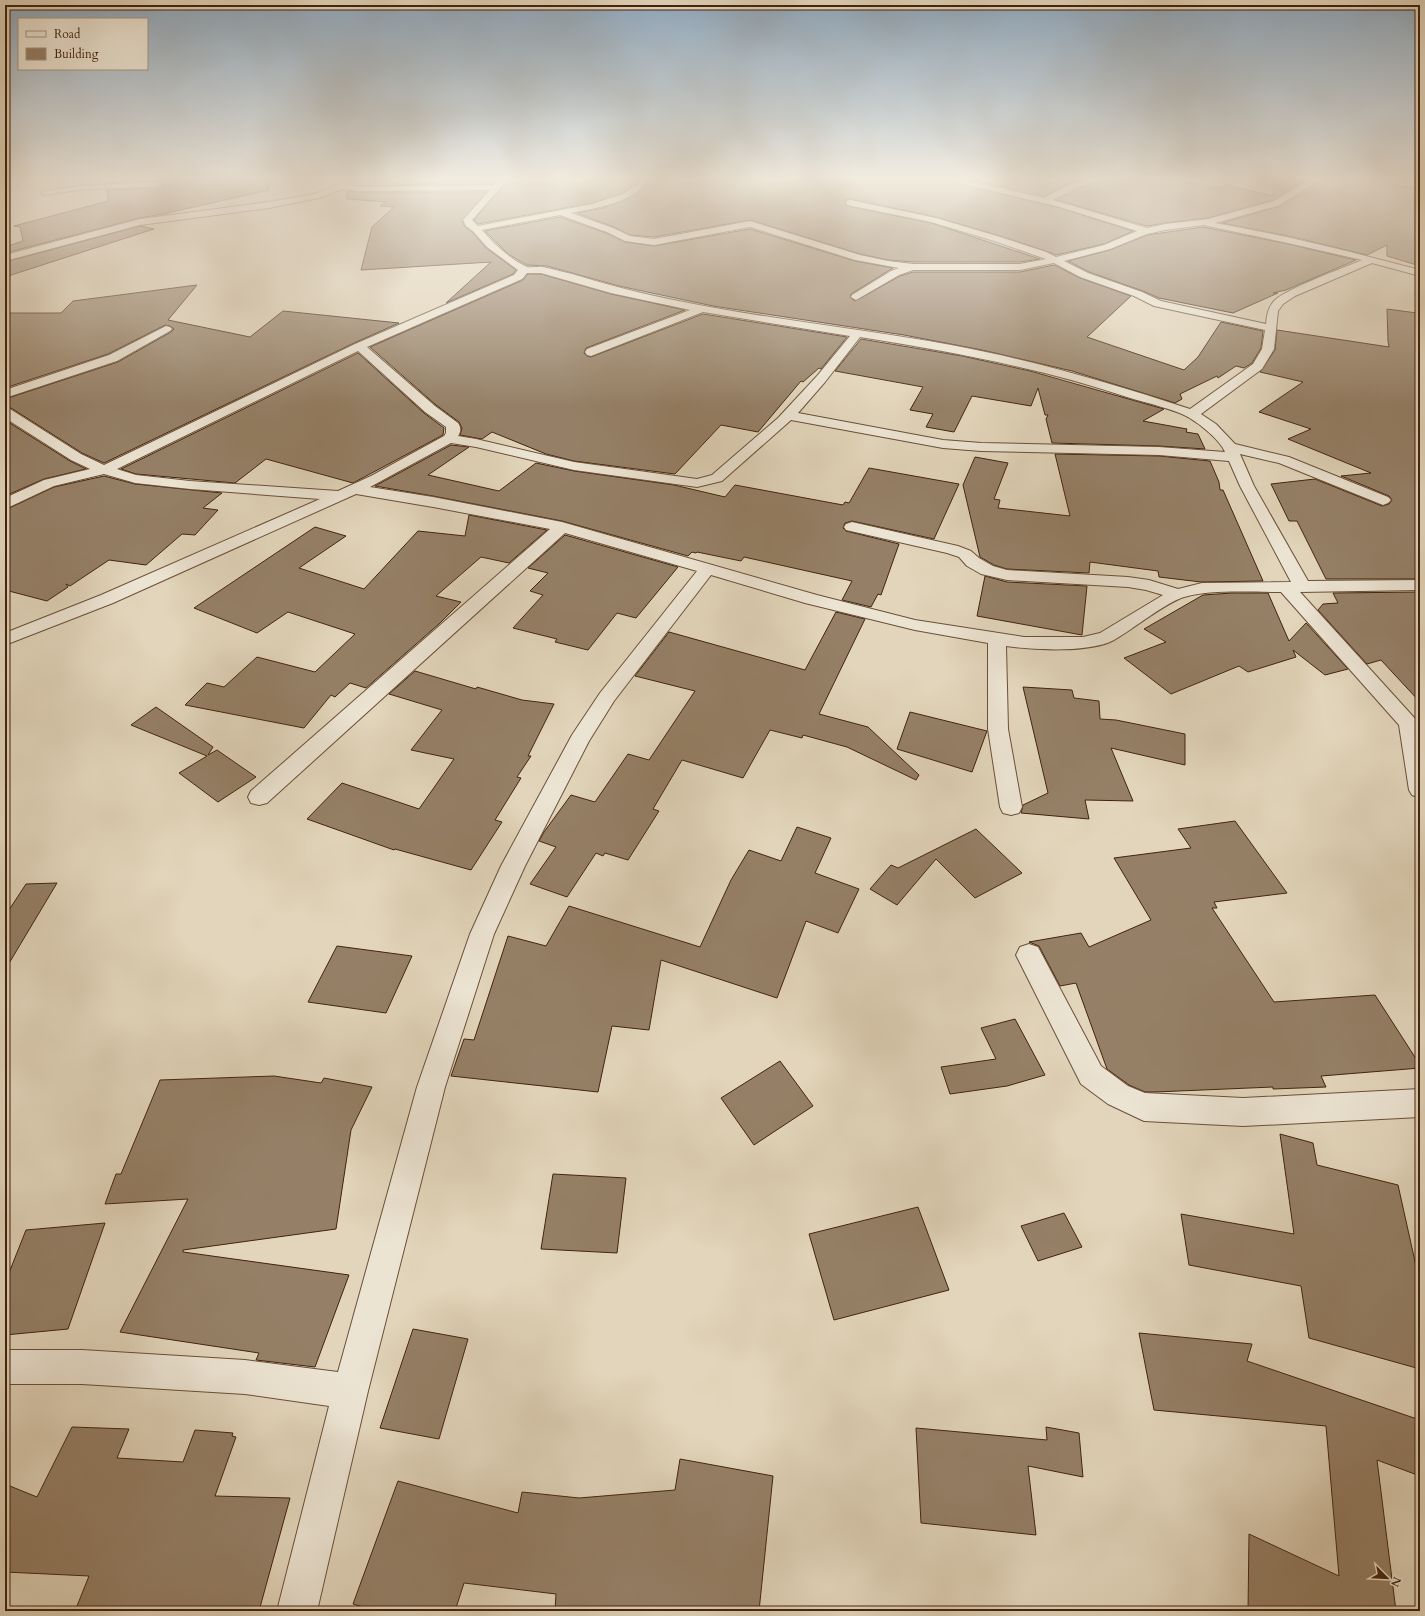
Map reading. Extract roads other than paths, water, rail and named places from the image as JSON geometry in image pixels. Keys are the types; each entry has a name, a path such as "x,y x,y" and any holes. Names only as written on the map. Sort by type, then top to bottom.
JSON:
{"street":[{"path":"5,258 18,254"},
{"path":"503,254 524,270 541,270 612,290 702,309 950,348 1024,363 1120,390 1192,414 1211,427 1232,452 1294,587 1409,723 1420,790"},
{"path":"847,254 888,264 913,267 1020,267 1078,254"},
{"path":"1040,254 1056,260 1084,274 1138,294 1158,304 1270,328"},
{"path":"1347,254 1420,273"},
{"path":"1192,414 1258,366 1268,349 1273,311 1279,302 1291,294 1371,260"},
{"path":"856,298 895,273 913,267"},
{"path":"5,504 49,483 104,470 240,402 359,346 518,276 524,270"},
{"path":"591,352 702,309"},
{"path":"5,394 113,358 166,329"},
{"path":"449,439 476,443 574,466 697,483 717,478 788,416 821,379 857,334"},
{"path":"5,639 107,599 347,493 449,439 453,433 452,426 430,409 359,346"},
{"path":"5,412 76,457 104,470 135,479 190,485 347,493 433,502 562,527 810,599 915,625 998,640 1024,643 1084,643 1106,637 1177,594 1202,588 1420,585"},
{"path":"788,416 943,444 981,447 1232,452 1284,460 1383,500"},
{"path":"259,797 562,527"},
{"path":"852,527 952,549 965,554 973,562 987,570 1007,575 1128,582 1149,585 1177,594"},
{"path":"297,1611 350,1391 431,1087 482,934 513,866 579,740 607,696 707,570"},
{"path":"998,640 998,729 1011,807"},
{"path":"1029,955 1091,1075 1118,1095 1144,1107 1243,1112 1420,1103"},
{"path":"5,1367 82,1367 245,1377 350,1391"}]}
